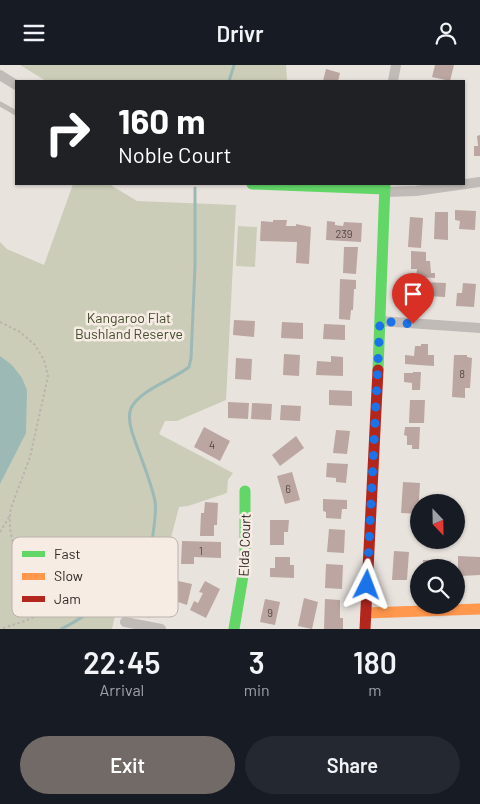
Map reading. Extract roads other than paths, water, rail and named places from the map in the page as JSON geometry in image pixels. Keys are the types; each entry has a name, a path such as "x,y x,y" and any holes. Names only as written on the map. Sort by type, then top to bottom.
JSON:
{"street":[{"path":"393,80 396,65"},
{"path":"0,75 15,84"},
{"path":"465,184 480,182"},
{"path":"285,185 385,188 416,191 459,185"},
{"path":"365,629 385,188"},
{"path":"380,321 480,328"},
{"name":"Elda Court","path":"234,629 245,564 245,491"},
{"path":"366,613 480,609"},
{"path":"125,622 161,629"}],"lane":[{"path":"0,104 15,112"}],"water":[{"path":"0,356 12,365 22,378 27,390 26,433 0,484"}],"waterway":[{"path":"229,80 234,65"},
{"path":"153,537 155,501 132,432 130,414 131,408 142,395 189,367 195,266 195,188"},
{"path":"61,629 82,617"}],"park label":[{"name":"Kangaroo Flat Bushland Reserve","path":"129,325"}]}
